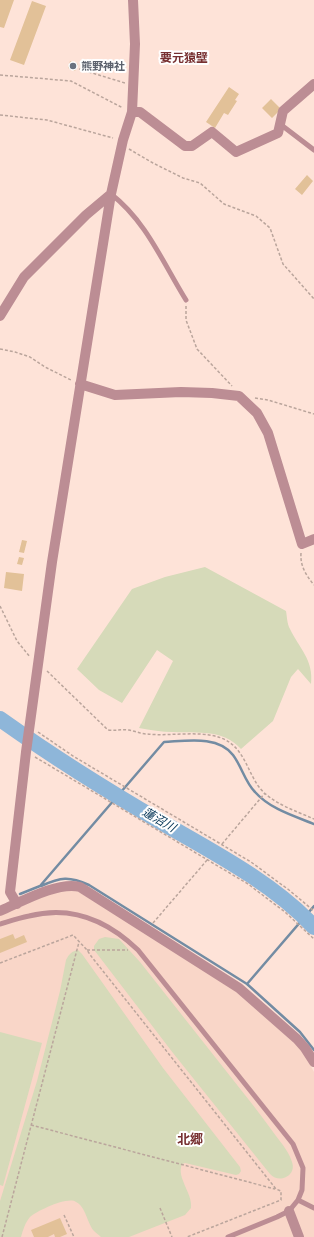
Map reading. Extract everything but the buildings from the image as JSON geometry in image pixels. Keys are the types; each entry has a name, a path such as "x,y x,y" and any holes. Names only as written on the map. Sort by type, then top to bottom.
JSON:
{"street":[{"path":"17,904 10,892 29,730 52,562 111,194 122,143 132,112 135,44 134,0"},
{"path":"132,112 140,112 186,146 192,146 212,132 236,152 278,133 283,111 314,84"},
{"path":"0,316 24,278 86,215 111,194"},
{"path":"80,384 115,395 181,392 239,396 257,413 268,433 302,544 314,539"},
{"path":"0,911 52,889 64,886 75,886 80,888 239,988 296,1038 314,1062"},
{"path":"289,1211 299,1237"}],"lane":[{"path":"280,124 314,150"},
{"path":"111,194 124,204 156,247 186,300"},
{"path":"0,924 30,915 61,912 75,914 96,921 127,939 138,950 293,1144 303,1168 302,1190 298,1200 289,1211 228,1237"},
{"path":"298,1200 314,1208"}],"path":[{"path":"79,68 133,85"},
{"path":"0,75 71,81 132,112"},
{"path":"0,115 47,120 122,143 153,163 183,178 200,183 224,204 256,216 270,228 282,264 314,299"},
{"path":"186,300 186,320 197,349 236,389 239,396 268,400 314,414"},
{"path":"0,349 30,357 45,367 80,384"},
{"path":"302,544 300,559 304,571 314,585"},
{"path":"0,606 17,641 38,667 43,667 108,730 128,730 147,734 206,735 217,737 228,742 241,754 259,787 265,793 279,803 314,819"},
{"path":"29,730 251,862 289,890 314,911"},
{"path":"27,750 106,800 248,884 279,907 314,939"},
{"path":"221,844 265,793"},
{"path":"155,921 208,859"},
{"path":"0,963 73,935 87,950 276,1189"},
{"path":"2,1237 79,942"},
{"path":"87,950 138,950"},
{"path":"31,1125 281,1191 281,1200 186,1237"},
{"path":"160,1208 172,1237"},
{"path":"64,1215 74,1237"}],"shaded area":[{"path":"68,889 79,892 232,988 302,1050 314,1072 314,1237 0,1237 0,914 46,895"}],"green space":[{"path":"205,567 286,611 289,627 305,655 310,668 311,684 298,669 291,677 273,721 241,749 226,738 210,733 165,732 139,728 173,661 157,650 122,703 99,690 77,669 132,589 165,577"},
{"path":"105,937 119,939 140,962 253,1105 289,1155 293,1167 290,1175 278,1178 270,1174 173,1053 94,950 94,946 99,939"},
{"path":"78,950 163,1068 240,1167 241,1171 236,1175 185,1163 182,1164 181,1175 190,1197 191,1208 185,1215 129,1237 101,1237 92,1228 79,1204 72,1201 66,1201 46,1208 30,1217 23,1229 21,1237 0,1237 0,1201 37,1081 60,991 66,960 71,953"},
{"path":"0,1032 42,1043 3,1186 0,1185"}],"waterway":[{"name":"蓮沼川","path":"0,719 39,746 140,810 242,869 280,896 314,927"},
{"path":"20,894 40,886 164,742 192,740 219,744 233,755 249,784 261,798 283,811 314,824"},
{"path":"41,886 60,879 76,880 89,885 247,984 300,1032 314,1050"},
{"path":"247,984 314,906"}],"place":[{"name":"熊野神社","path":"73,66"}],"district":[{"name":"要元猿壁","path":"184,58"},
{"name":"北郷","path":"190,1140"}]}
